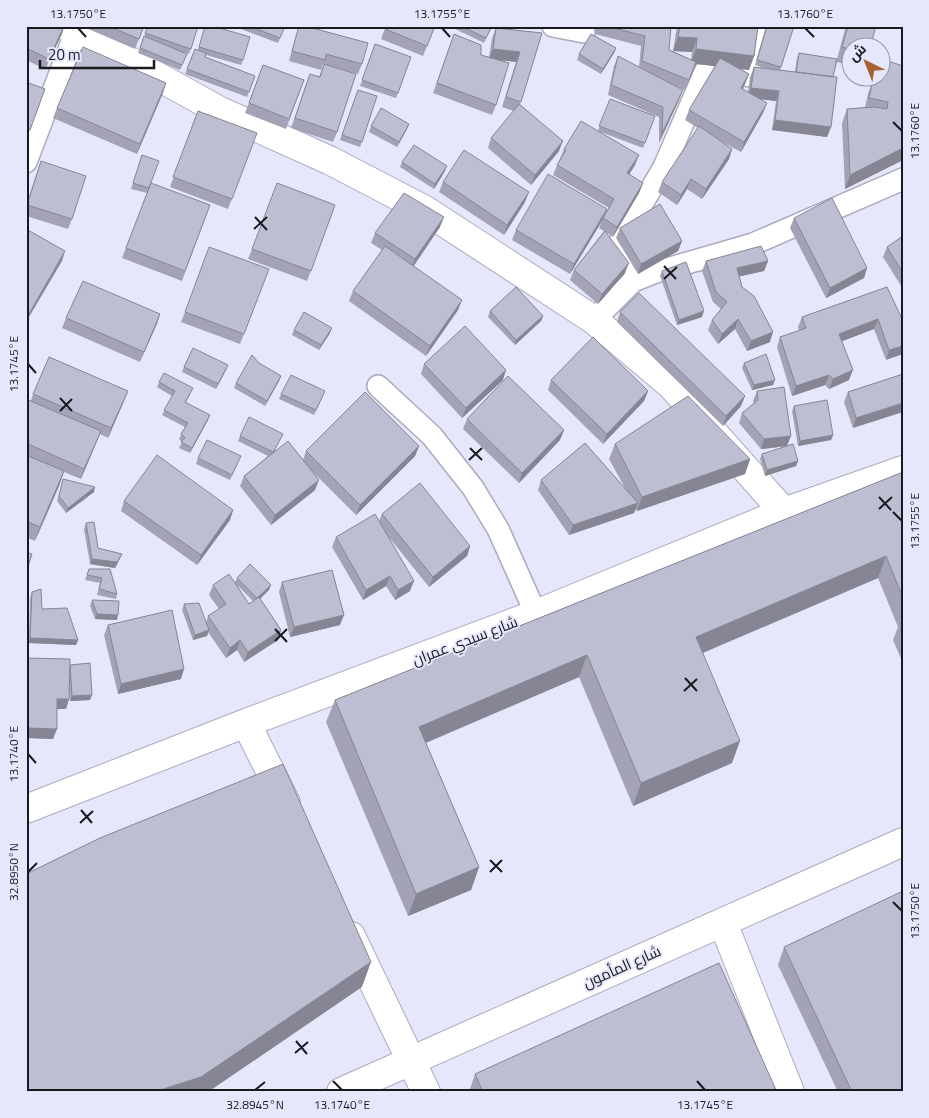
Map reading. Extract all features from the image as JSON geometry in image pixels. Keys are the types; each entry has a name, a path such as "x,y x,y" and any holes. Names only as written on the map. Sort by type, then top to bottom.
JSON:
{"street":[{"path":"73,28 220,111 331,161 425,210 594,320 671,384 784,512"},
{"name":"شارع سيدي عمران","path":"26,809 246,723 536,614 784,512 903,470"},
{"path":"246,723 299,829"},
{"name":"شارع المأمون","path":"341,1092 903,842"},
{"path":"342,918 426,1092"},
{"path":"723,923 790,1092"}],"lane":[{"path":"553,26 584,32"},
{"path":"641,278 616,248 664,167 705,72 754,76 764,26"},
{"path":"26,162 73,28"},
{"path":"594,320 633,281 660,271 753,244 903,179"},
{"path":"378,386 432,436 473,488 498,529 536,614"}],"building":[{"path":"26,26 64,26 49,59 26,48"},
{"path":"108,26 144,26 139,39"},
{"path":"148,26 198,26 191,49 145,33"},
{"path":"205,26 213,26 250,37 243,60 199,47"},
{"path":"249,26 285,26 280,38"},
{"path":"299,26 368,43 362,64 326,54 325,60 292,51"},
{"path":"386,26 435,26 427,46 385,29"},
{"path":"461,26 492,26 486,38"},
{"path":"606,26 671,26 669,50 696,62 689,80 642,61 645,36"},
{"path":"680,26 758,26 754,56 696,49 697,38 678,37"},
{"path":"767,26 794,26 781,67 757,60"},
{"path":"848,26 876,26 873,38 845,38"},
{"path":"496,28 542,33 521,102 506,97 520,52 493,49"},
{"path":"454,34 481,45 481,55 509,63 496,105 437,83"},
{"path":"591,34 616,48 603,69 579,54"},
{"path":"144,36 187,54 182,65 140,48"},
{"path":"375,44 411,57 398,93 362,80"},
{"path":"83,47 166,83 140,144 57,108"},
{"path":"195,49 206,53 205,57 255,76 249,92 187,69"},
{"path":"799,53 837,59 833,77 796,72"},
{"path":"618,56 683,90 662,133 663,107 611,85"},
{"path":"720,58 749,74 741,88 767,103 744,142 689,110"},
{"path":"892,62 903,66 903,148 850,175 847,109 875,107 887,109 888,102 869,98 871,88 892,88"},
{"path":"324,64 356,74 337,132 295,118 310,74 320,77"},
{"path":"263,65 304,80 289,119 249,103"},
{"path":"754,67 837,77 831,127 775,120 779,91 751,88"},
{"path":"26,82 45,89 30,130 26,129"},
{"path":"358,90 377,96 362,142 342,135"},
{"path":"610,99 655,116 645,143 599,126"},
{"path":"519,104 563,141 535,175 491,138"},
{"path":"381,108 409,124 399,142 371,126"},
{"path":"198,111 257,133 232,199 173,177"},
{"path":"581,121 639,155 627,173 643,183 617,227 603,218 614,199 557,165 566,150 564,149"},
{"path":"699,126 732,149 706,189 691,179 681,195 662,182"},
{"path":"414,145 447,166 435,184 402,162"},
{"path":"464,150 529,192 507,225 443,182"},
{"path":"142,155 159,161 149,188 133,183"},
{"path":"41,161 86,176 72,219 27,205"},
{"path":"548,174 607,209 574,264 516,230"},
{"path":"151,183 210,205 185,271 126,248"},
{"path":"277,183 335,205 311,271 252,249"},
{"path":"404,193 444,217 415,259 375,233"},
{"path":"832,198 867,268 830,288 794,218"},
{"path":"660,204 682,241 641,264 620,228"},
{"path":"26,229 65,251 26,319"},
{"path":"605,231 629,263 602,294 574,270"},
{"path":"903,236 903,273 887,247"},
{"path":"385,246 462,300 430,346 353,291"},
{"path":"761,246 768,261 737,268 742,287 754,296 773,332 751,341 738,319 722,334 712,320 727,302 716,292 706,261"},
{"path":"209,247 269,269 244,334 185,312"},
{"path":"686,262 704,311 679,320 662,271"},
{"path":"83,281 160,314 144,352 66,318"},
{"path":"516,287 543,316 516,340 490,311"},
{"path":"887,287 903,321 903,346 889,350 878,319 839,334 853,370 833,379 829,375 796,386 780,337 806,328 802,317"},
{"path":"639,293 745,396 726,416 620,312"},
{"path":"304,312 332,328 321,345 294,330"},
{"path":"465,326 506,370 466,408 424,364"},
{"path":"593,337 648,391 607,434 551,380"},
{"path":"193,348 228,365 218,384 184,367"},
{"path":"766,354 775,380 754,385 744,363"},
{"path":"252,355 259,363 281,376 267,401 236,383"},
{"path":"49,357 128,391 111,428 33,394"},
{"path":"164,373 193,388 185,402 210,415 192,448 181,442 185,438 181,434 188,423 164,410 175,391 159,382"},
{"path":"903,374 903,403 856,418 848,392"},
{"path":"291,375 325,391 316,410 281,394"},
{"path":"508,376 564,430 522,473 467,419"},
{"path":"784,387 791,436 764,439 742,413 758,400 757,391"},
{"path":"365,392 419,446 360,505 306,451"},
{"path":"688,396 750,459 642,497 615,444"},
{"path":"26,399 101,431 84,469 26,443"},
{"path":"827,400 833,435 800,441 794,406"},
{"path":"249,417 283,434 273,452 240,436"},
{"path":"207,440 241,456 232,475 198,458"},
{"path":"288,441 319,480 275,515 244,476"},
{"path":"585,443 638,503 573,525 541,480"},
{"path":"793,444 798,461 767,470 762,454"},
{"path":"26,455 64,471 40,527 26,521"},
{"path":"157,455 233,510 201,555 124,501"},
{"path":"903,472 903,598 886,556 696,637 740,741 641,783 587,655 419,727 479,867 416,894 335,700"},
{"path":"63,479 95,487 68,508 59,496"},
{"path":"420,483 470,546 433,577 382,514"},
{"path":"375,514 414,581 398,590 390,576 366,590 336,537"},
{"path":"94,522 98,548 122,554 117,562 92,559 86,523"},
{"path":"26,552 32,554 27,570 26,570"},
{"path":"250,564 271,585 257,598 237,578"},
{"path":"89,569 110,569 117,594 99,589 102,578 87,575"},
{"path":"332,570 344,615 294,627 282,582"},
{"path":"229,574 249,604 259,597 281,630 248,652 240,640 230,648 208,616 226,604 213,585"},
{"path":"41,589 42,609 67,608 78,640 30,638 32,592"},
{"path":"92,600 119,601 118,615 97,614"},
{"path":"199,603 209,630 195,635 184,604"},
{"path":"172,610 184,669 121,684 108,625"},
{"path":"26,658 70,659 69,699 57,699 57,729 26,728"},
{"path":"90,663 92,695 72,696 70,665"},
{"path":"283,764 371,962 201,1077 154,1092 26,1092 26,874 100,838"},
{"path":"903,891 903,1092 852,1092 784,947"},
{"path":"719,963 777,1092 483,1092 475,1074"}]}
